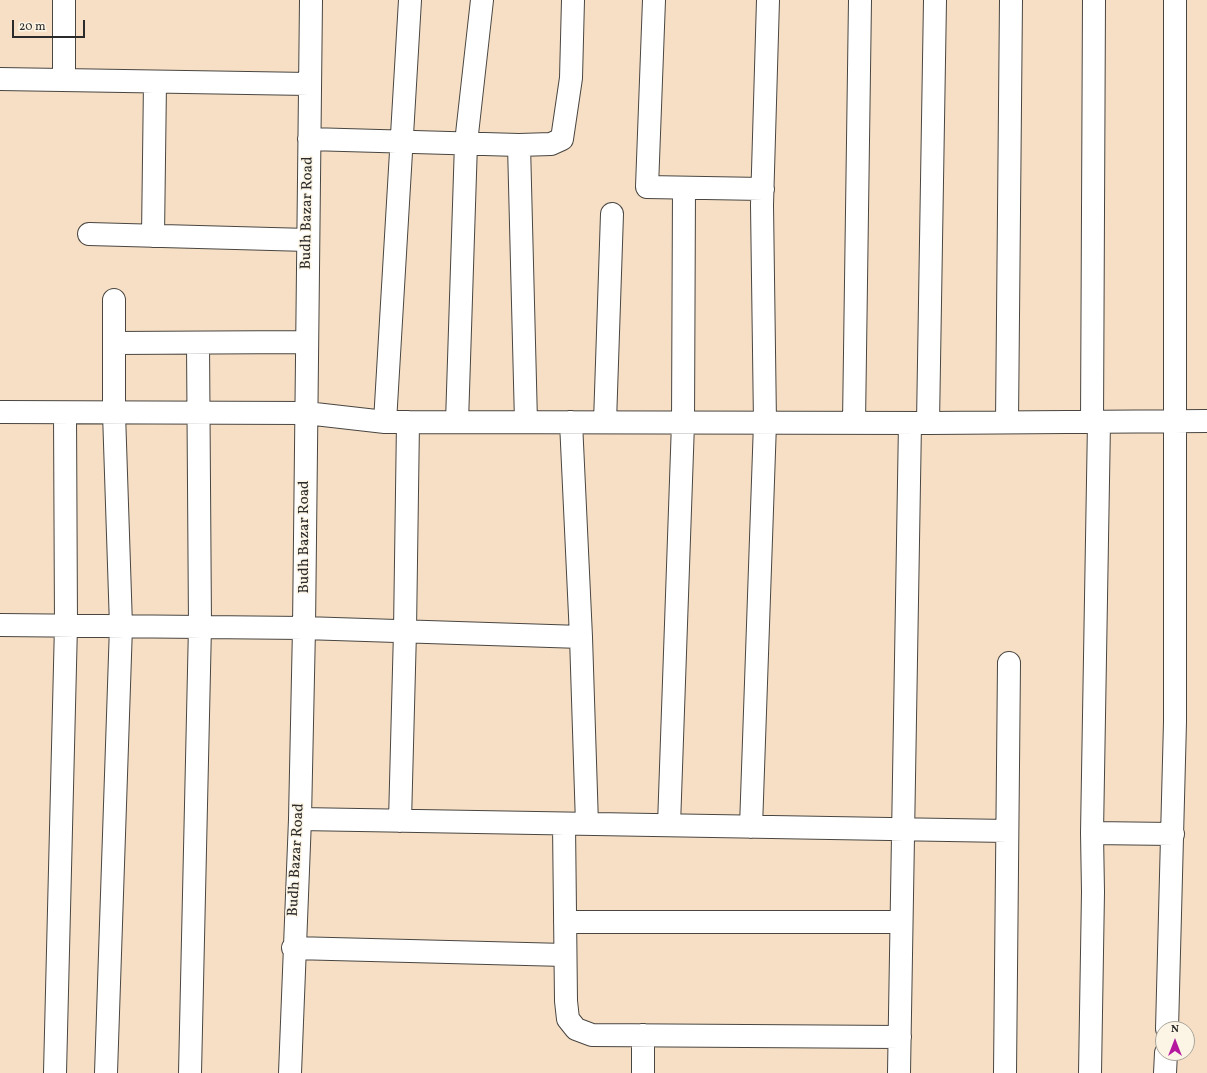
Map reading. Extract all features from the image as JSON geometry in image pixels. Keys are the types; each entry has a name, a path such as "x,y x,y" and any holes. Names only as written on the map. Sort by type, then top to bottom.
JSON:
{"street":[{"path":"64,0 64,80"},
{"name":"Budh Bazar Road","path":"290,1073 293,948 300,819 304,628 308,139 311,0"},
{"path":"385,422 410,0"},
{"path":"457,422 466,143 482,0"},
{"path":"308,139 519,145 551,144 562,139 571,78 573,0"},
{"path":"654,0 648,187 763,189"},
{"path":"751,826 765,423 763,189 768,0"},
{"path":"854,423 860,0"},
{"path":"899,1073 903,828 935,0"},
{"path":"1007,422 1011,0"},
{"path":"1090,1073 1096,422 1094,0"},
{"path":"1167,1021 1175,722 1175,0"},
{"path":"0,79 309,84"},
{"path":"153,236 155,82"},
{"path":"519,145 526,422"},
{"path":"669,825 683,423 684,188"},
{"path":"605,422 612,214"},
{"path":"89,234 308,240"},
{"path":"106,1073 120,626 114,413 114,300"},
{"path":"114,344 306,342"},
{"path":"190,1073 200,626 198,343"},
{"path":"0,412 306,413 385,422 919,423 1207,421"},
{"path":"55,1073 66,625 65,413"},
{"path":"400,821 408,422"},
{"path":"571,422 582,637 587,824"},
{"path":"0,625 304,628 582,637"},
{"path":"1005,1073 1009,663"},
{"path":"300,819 903,828 1007,831"},
{"path":"564,824 565,955 568,1019 576,1029 592,1035 900,1037"},
{"path":"1092,833 1173,834"},
{"path":"565,922 901,922"},
{"path":"293,948 565,955"},
{"path":"643,1035 643,1073"},
{"path":"1165,1073 1166,1061"}]}
